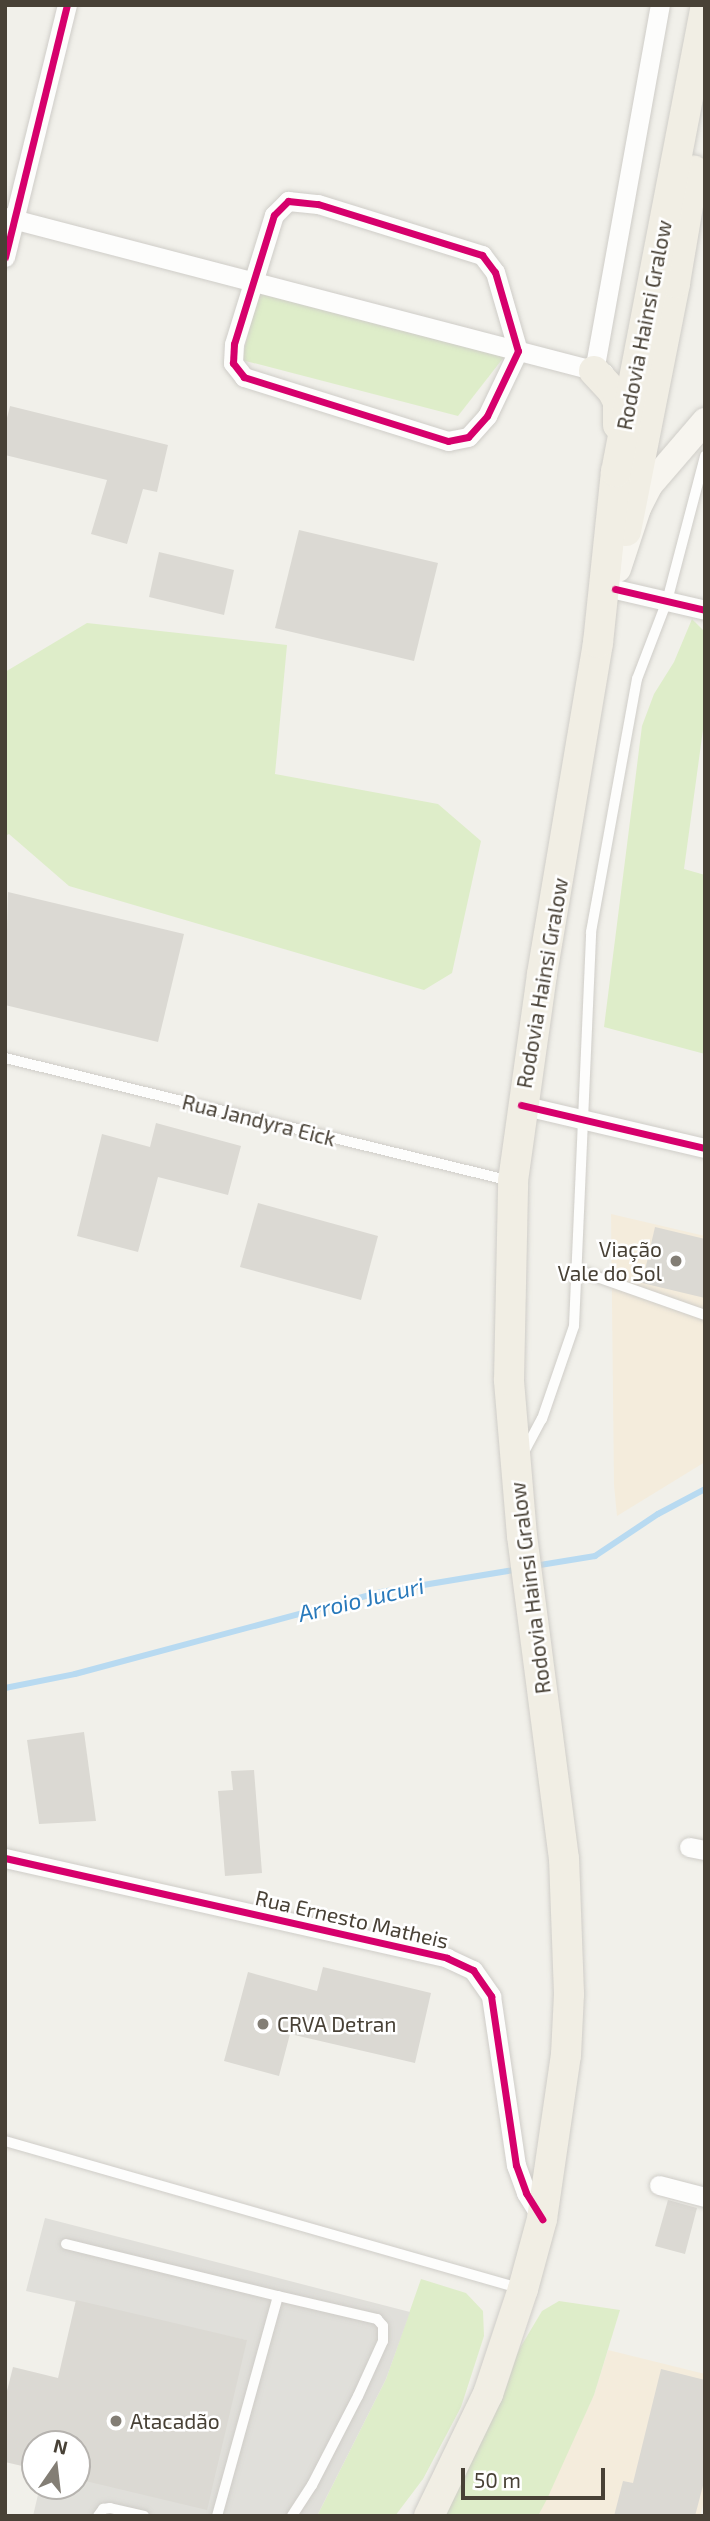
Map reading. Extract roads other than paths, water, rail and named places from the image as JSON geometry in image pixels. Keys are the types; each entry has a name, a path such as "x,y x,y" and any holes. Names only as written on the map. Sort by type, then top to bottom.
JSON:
{"main road":[{"name":"Rodovia Hainsi Gralow","path":"429,2516 459,2459 488,2394 523,2289 542,2219 562,2095 569,1994 564,1858 522,1536 509,1381 513,1181 522,1105 598,643 613,494 634,379 687,205 705,9"},
{"name":"Rodovia Hainsi Gralow","path":"598,643 616,579 668,321 705,113"},
{"path":"594,370 612,390 618,402 613,494"},
{"path":"616,579 638,508 649,486 705,421"},
{"path":"411,2516 442,2475 459,2459"}],"street":[{"path":"5,257 10,219 67,5"},
{"path":"594,370 660,5"},
{"path":"288,201 318,204 482,255 495,272 518,351 487,416 468,437 449,441 244,377 233,363 234,344 274,215 288,201"},
{"path":"10,219 634,379"},
{"path":"616,579 667,601 705,610"},
{"path":"522,1105 705,1148"},
{"name":"Rua Ernesto Matheis","path":"5,1858 447,1958 473,1970 491,1996 516,2165 526,2193 542,2219"},
{"path":"659,2185 705,2197"}],"lane":[{"path":"516,1466 542,1419 574,1326 591,932 637,679 667,601 705,456"},
{"name":"Rua Jandyra Eick","path":"5,1058 513,1181"},
{"path":"577,1270 705,1315"},
{"path":"5,2141 523,2289"},
{"path":"66,2244 377,2319 383,2326 383,2340 358,2396 312,2485 292,2516"},
{"path":"217,2516 278,2295"},
{"path":"98,2516 103,2508 110,2508 144,2516"}],"waterway":[{"name":"Arroio Jucuri","path":"534,1566 595,1556 658,1514 705,1489"},
{"name":"Arroio Jucuri","path":"5,1688 75,1674 381,1592 520,1569"}],"place":[{"name":"Viação Vale do Sol","path":"676,1261"},
{"name":"CRVA Detran","path":"263,2024"},
{"name":"Atacadão","path":"116,2421"}]}
